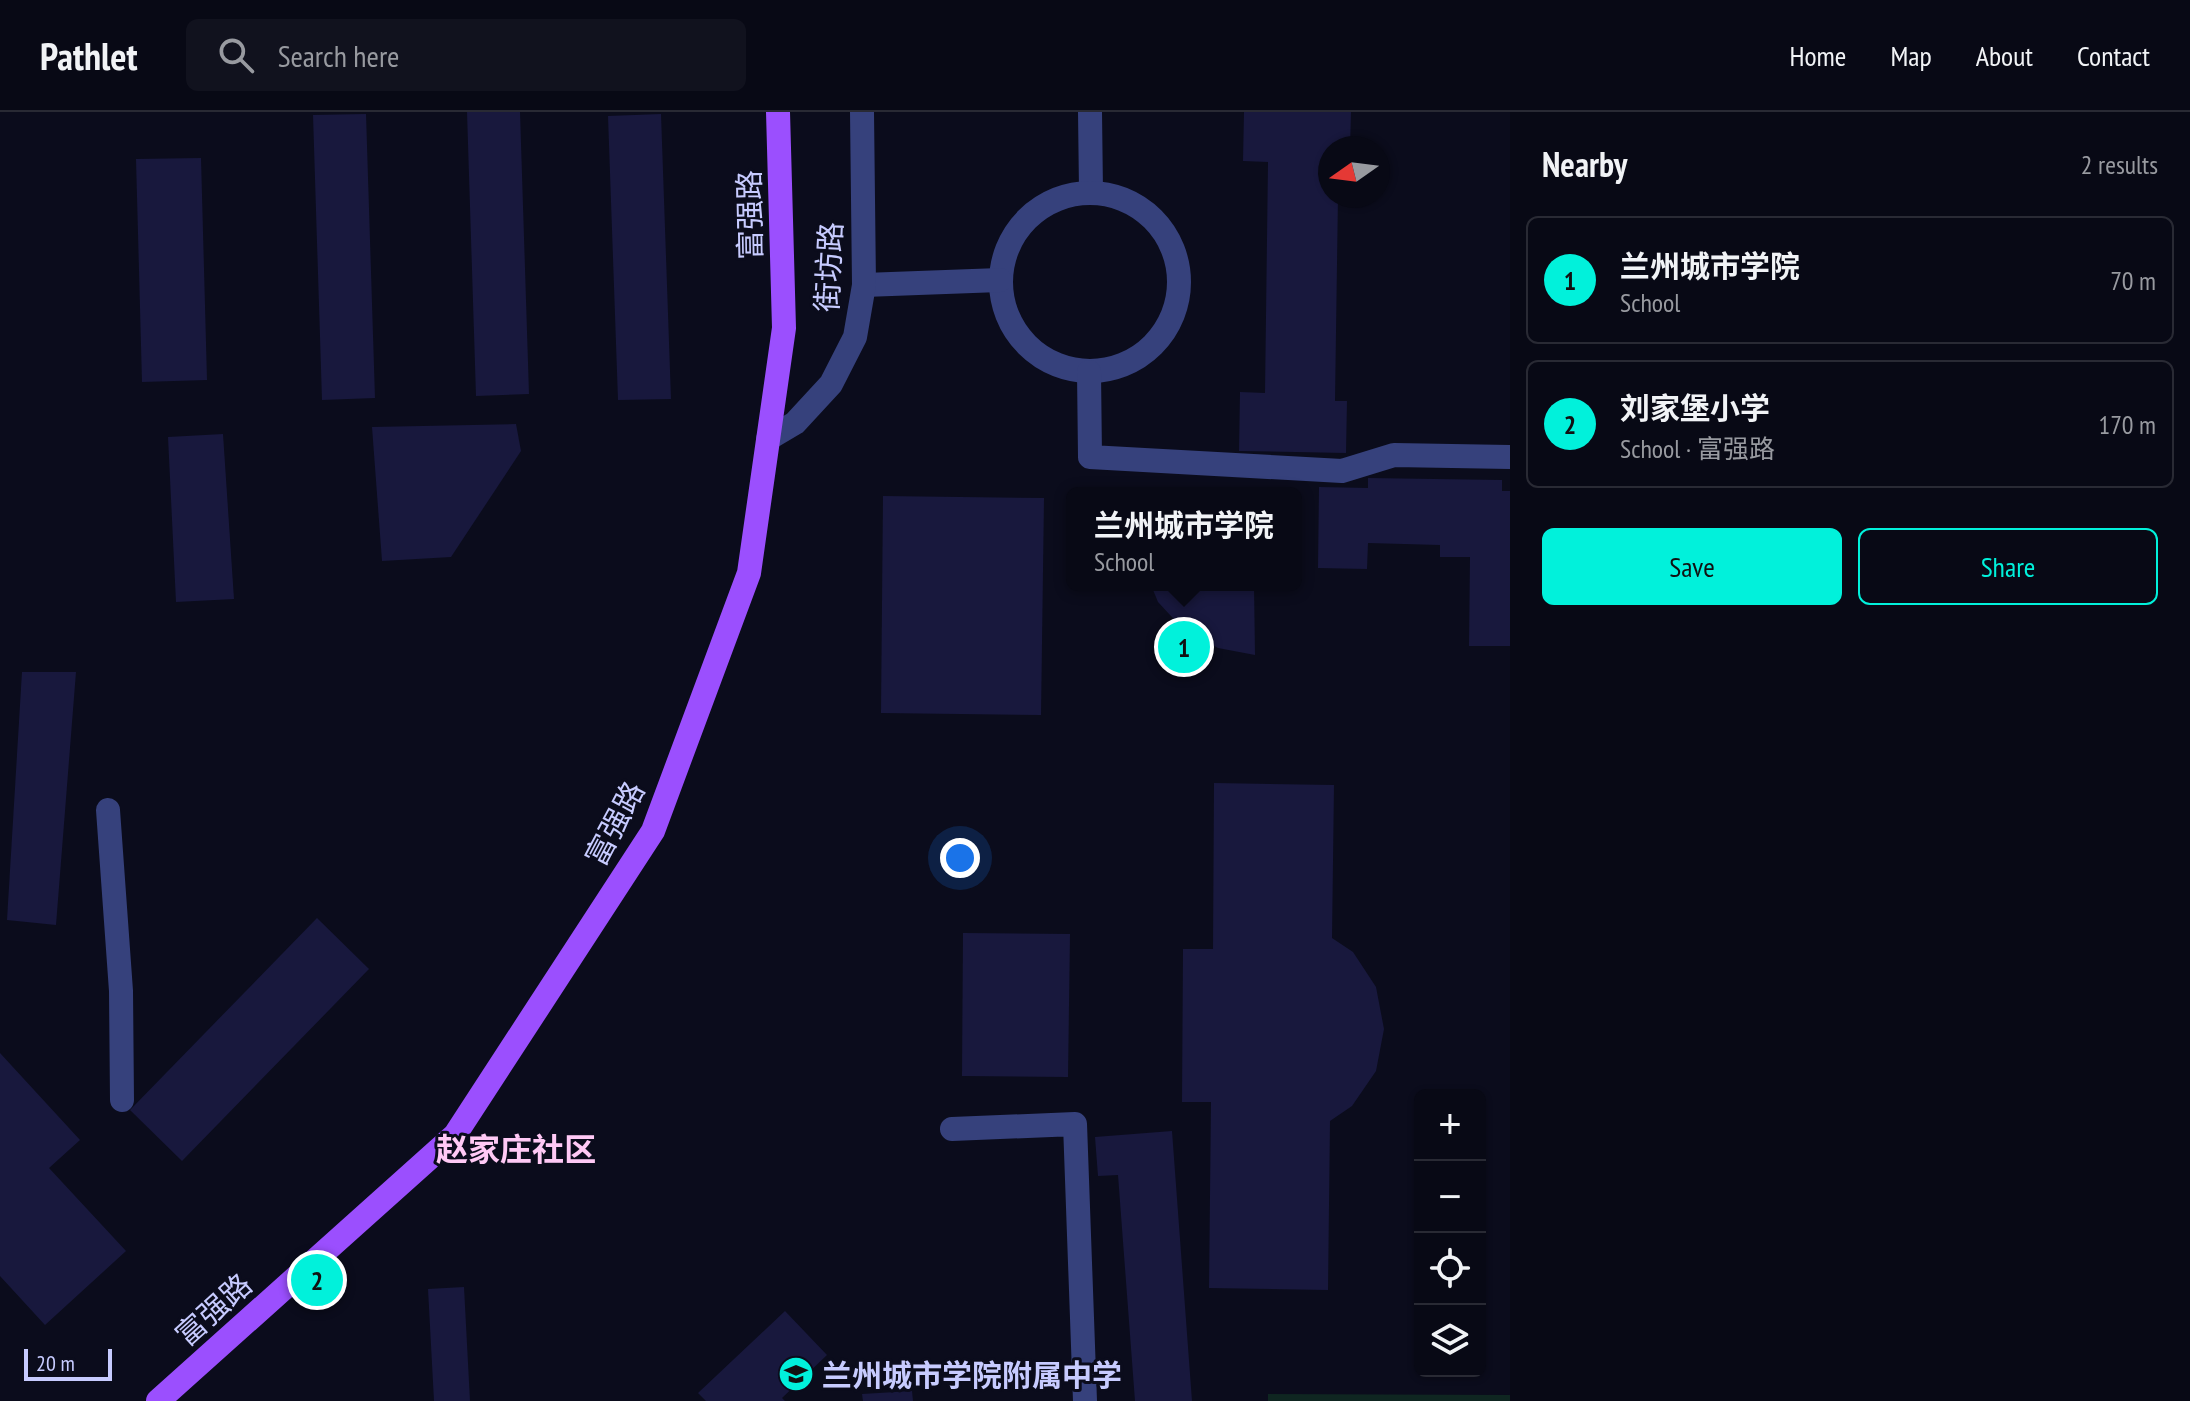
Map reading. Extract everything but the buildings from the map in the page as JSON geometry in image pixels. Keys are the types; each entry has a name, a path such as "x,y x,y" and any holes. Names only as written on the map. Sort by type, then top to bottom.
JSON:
{"main road":[{"name":"富强路","path":"158,1401 455,1135 653,831 749,573 784,328 778,112"}],"street":[{"name":"街坊路","path":"768,439 795,423 831,384 855,337 864,285 862,112"},
{"path":"1090,112 1091,191"},
{"path":"1091,191 1125,199 1155,219 1174,249 1180,283 1172,318 1152,347 1123,366 1089,372 1054,365 1025,345 1006,314 1000,280 1007,246 1027,217 1057,198 1091,191"},
{"path":"864,285 1000,280"},
{"path":"1089,372 1090,457 1342,471 1394,455 1510,457"},
{"path":"108,810 121,991 122,1100"},
{"path":"952,1129 1075,1124 1085,1401"}],"green space":[{"path":"1268,1394 1510,1395 1510,1401 1268,1401"}],"place":[{"name":"兰州城市学院","path":"1184,647"},
{"name":"刘家堡小学","path":"317,1280"},
{"name":"兰州城市学院附属中学","path":"796,1374"}],"district":[{"name":"赵家庄社区","path":"516,1149"}]}
